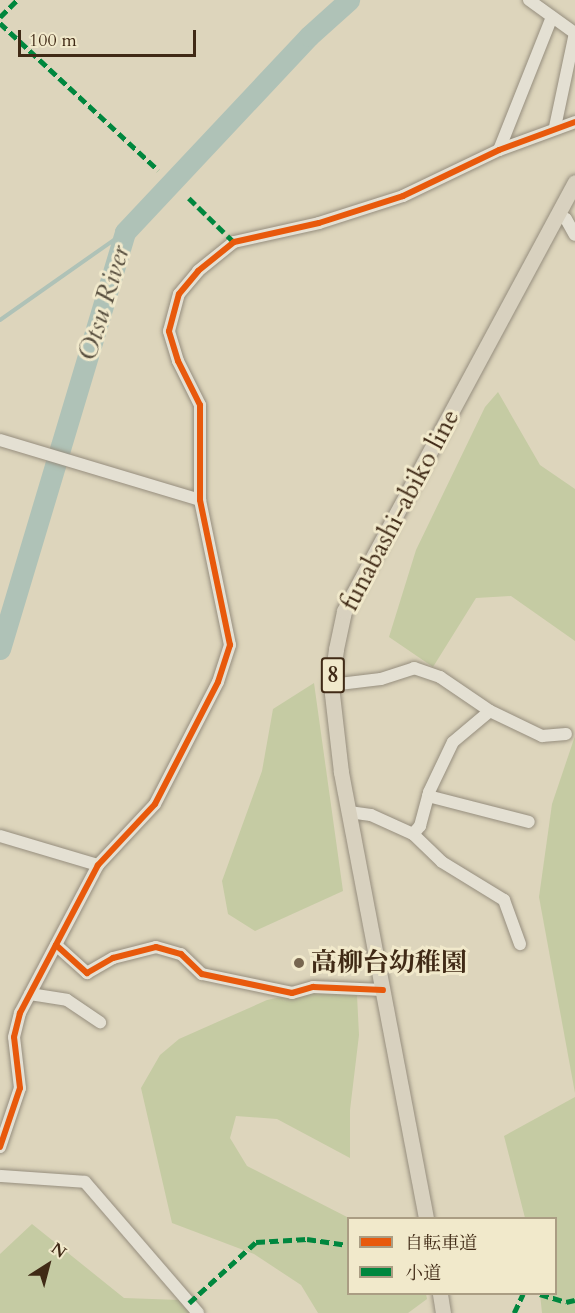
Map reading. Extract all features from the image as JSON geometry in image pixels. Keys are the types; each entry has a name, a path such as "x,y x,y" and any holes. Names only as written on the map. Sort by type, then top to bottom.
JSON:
{"main road":[{"name":"funabashi-abiko line","path":"426,1217 334,730 331,685 344,611 575,182"},
{"path":"440,1295 443,1313"}],"street":[{"path":"529,0 575,33 555,127"},
{"path":"499,150 552,17"},
{"path":"0,1148 20,1088 15,1025 98,866 155,804 225,664 230,645 200,501 200,405 178,361 169,330 174,305 184,287 234,242 319,224 403,196 499,150 555,127 575,122"},
{"path":"557,216 566,219 575,235"},
{"path":"0,440 72,464 200,501"},
{"path":"331,685 381,680 414,668 440,677 490,711 542,736 567,734"},
{"path":"413,834 420,826 428,796 453,742 490,711"},
{"path":"428,796 529,822"},
{"path":"349,812 371,815 413,834 442,862 504,900 520,944"},
{"path":"0,836 98,866"},
{"path":"56,945 87,973 113,958 156,947 181,954 202,974 292,993 313,987 383,990"},
{"path":"30,994 67,1000 100,1022"},
{"path":"0,1176 85,1182 198,1313"}],"green space":[{"path":"498,392 540,465 575,489 575,641 511,596 476,598 433,667 389,637 416,550 485,407"},
{"path":"314,683 343,891 255,931 228,914 222,881 262,771 273,709"},
{"path":"575,736 575,1093 539,897 552,804"},
{"path":"314,990 357,995 359,1035 350,1110 350,1158 277,1119 236,1116 230,1138 247,1166 347,1217 347,1295 426,1295 427,1299 408,1313 318,1313 301,1285 254,1254 172,1223 141,1088 160,1055 179,1039 267,1000"},
{"path":"575,1097 575,1313 542,1313 540,1295 557,1295 557,1217 525,1217 504,1136"},
{"path":"32,1224 124,1298 180,1300 191,1313 0,1313 0,1254"}],"waterway":[{"name":"Otsu River","path":"0,649 125,232 309,36 349,0"},
{"path":"0,320 125,232"}],"marked path":[{"path":"0,17 17,0"},
{"path":"0,23 158,170"},
{"path":"189,198 234,242"},
{"path":"189,1303 256,1242 307,1239 347,1245"},
{"path":"514,1313 523,1295"},
{"path":"543,1295 566,1302 575,1300"}],"cycle path":[{"path":"0,1147 20,1088 14,1037 20,1013 98,865 155,804 218,682 230,645 200,500 200,405 178,361 169,331 179,294 198,271 234,242 319,223 403,196 499,150 575,122"},
{"path":"56,945 87,973 113,958 156,947 181,954 202,974 292,993 313,987 383,990"}],"place":[{"name":"高柳台幼稚園","path":"299,963"}]}
